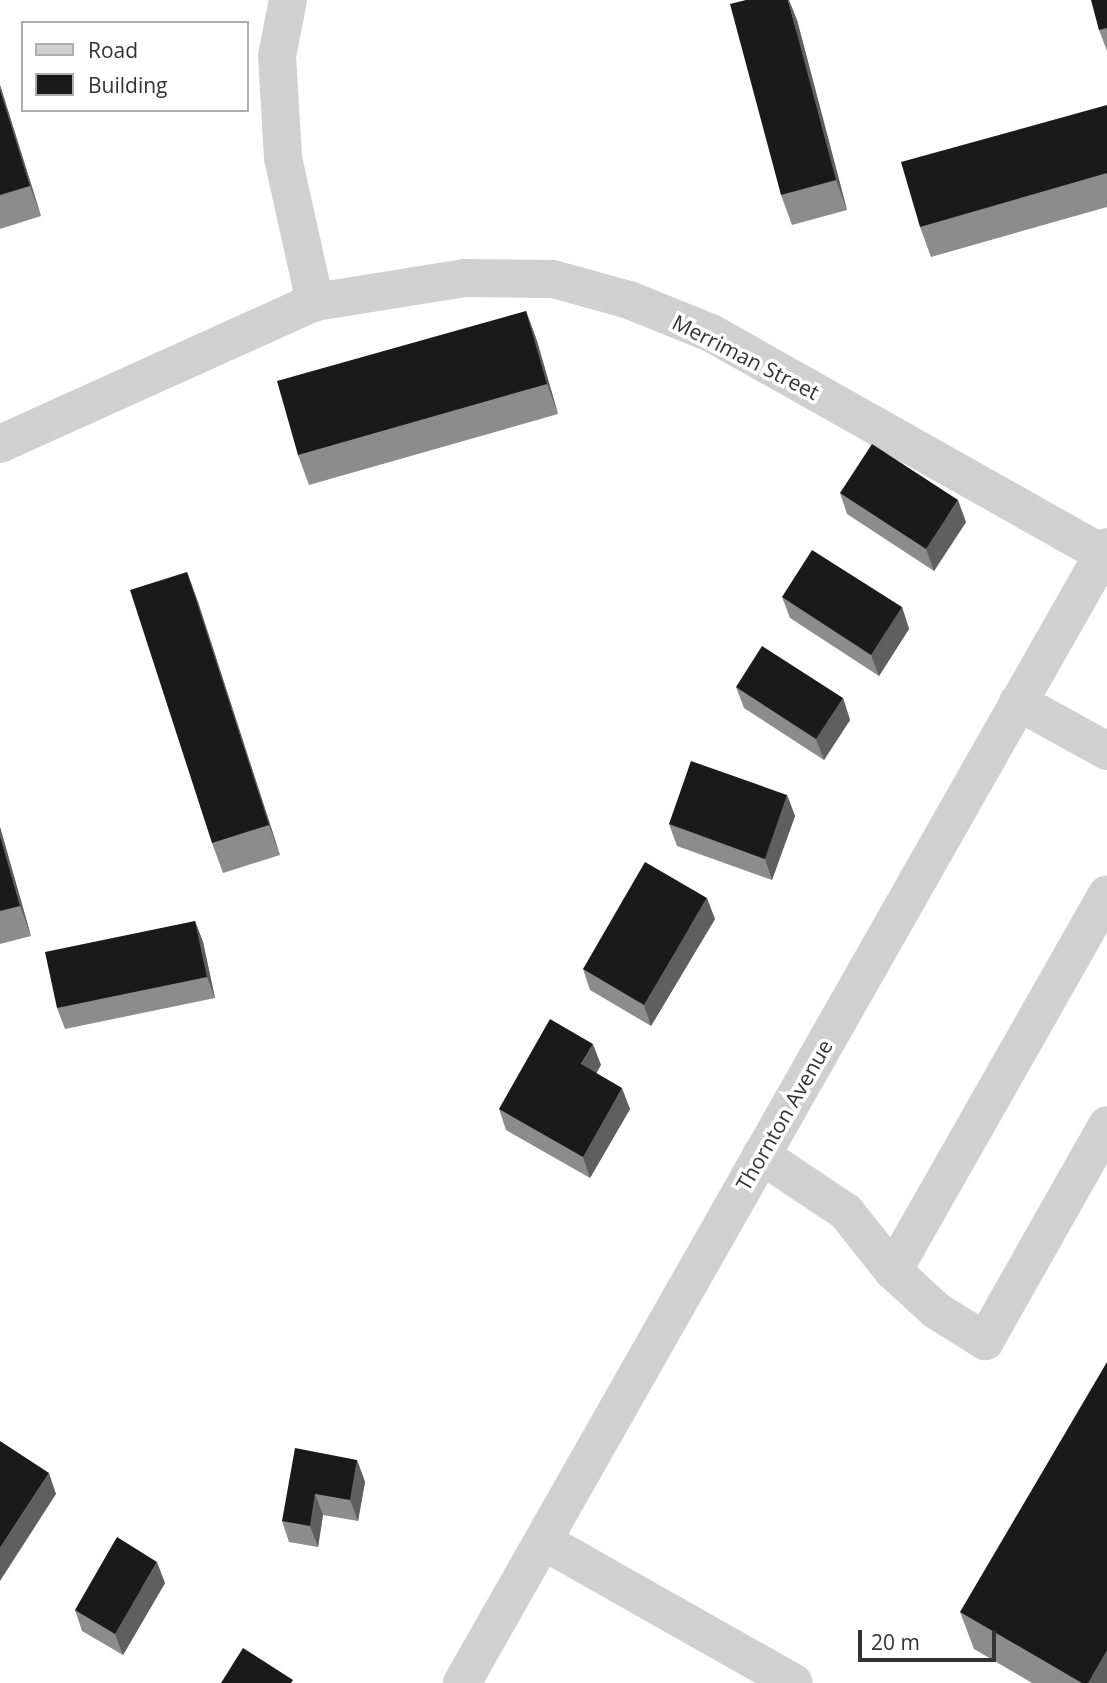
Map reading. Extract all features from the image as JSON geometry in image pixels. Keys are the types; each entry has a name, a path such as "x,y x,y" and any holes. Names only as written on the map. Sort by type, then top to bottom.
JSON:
{"street":[{"path":"288,0 277,56 283,158 315,302"},
{"name":"Merriman Street","path":"0,444 315,302 465,278 553,279 629,300 711,333 1105,550"},
{"name":"Thornton Avenue","path":"462,1683 1105,550"},
{"path":"1018,702 1107,751"},
{"path":"893,1271 1107,895"},
{"path":"761,1155 846,1212 893,1271 937,1311 985,1341 1103,1143"},
{"path":"543,1541 794,1683"}],"building":[{"path":"746,0 788,0 836,180 781,195 730,4"},
{"path":"1091,0 1107,0 1107,28 1099,30"},
{"path":"0,90 30,186 0,195"},
{"path":"1107,105 1107,173 920,227 901,162"},
{"path":"526,311 547,384 298,455 277,381"},
{"path":"872,444 958,500 926,549 840,493"},
{"path":"812,550 902,607 871,655 782,597"},
{"path":"187,572 269,825 212,843 130,590"},
{"path":"762,646 843,698 816,739 736,687"},
{"path":"691,761 787,795 765,859 669,824"},
{"path":"0,836 20,906 0,911"},
{"path":"645,862 707,898 644,1005 583,969"},
{"path":"195,921 207,977 57,1008 45,952"},
{"path":"550,1019 593,1044 581,1064 622,1088 583,1157 499,1109"},
{"path":"1107,1362 1107,1651 1088,1683 1082,1683 960,1612"},
{"path":"0,1441 49,1473 0,1548"},
{"path":"295,1448 357,1460 350,1500 315,1494 310,1526 282,1521"},
{"path":"117,1537 157,1562 115,1634 75,1610"},
{"path":"243,1648 293,1680 291,1683 221,1683"}]}
